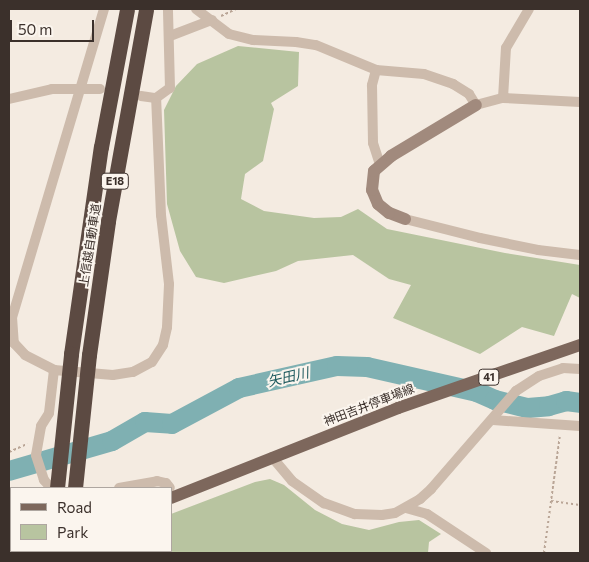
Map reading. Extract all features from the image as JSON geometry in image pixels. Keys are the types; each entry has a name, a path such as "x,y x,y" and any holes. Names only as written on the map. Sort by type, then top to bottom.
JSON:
{"highway":[{"name":"上信越自動車道","path":"57,487 70,354 100,156 127,9"},
{"name":"上信越自動車道","path":"75,487 89,355 111,204 146,9"}],"main road":[{"name":"神田吉井停車場線","path":"172,493 272,457 398,408 580,345"}],"street":[{"path":"104,9 12,317 14,344 25,355 54,370 113,374 133,372 152,362 163,345 167,327 169,284 161,215 156,98"},
{"path":"141,96 156,98 170,88 168,9"},
{"path":"196,9 229,34 254,40 296,42 316,46 376,70 424,74 453,84 469,94 476,106"},
{"path":"503,98 506,48 529,9"},
{"path":"170,36 212,20"},
{"path":"376,70 372,86 373,143 380,164"},
{"path":"9,99 52,90 100,89"},
{"path":"580,102 503,98 476,106 380,164 374,171 372,190 378,204 389,213 405,219 497,242 580,255"},
{"path":"272,457 292,481 324,503 355,514 382,515 406,508 431,489 493,420 516,391 539,376 563,368 580,369"},
{"path":"50,487 44,480 36,455 41,426 49,413 54,370"},
{"path":"493,420 580,426"},
{"path":"124,487 157,481 166,483 168,487"},
{"path":"406,508 427,514 486,553"}],"path":[{"path":"212,20 236,9"},
{"path":"544,553 561,426"},
{"path":"9,452 37,441"},
{"path":"551,501 580,505"}],"green space":[{"path":"238,46 299,52 298,86 271,103 274,109 263,161 245,174 241,199 264,211 314,218 341,217 358,209 387,229 505,253 580,265 580,298 572,294 554,336 522,327 480,354 393,318 411,285 389,279 353,255 298,261 276,271 224,283 196,277 180,251 167,204 164,110 176,86 197,64"},
{"path":"270,479 284,485 315,510 342,524 369,530 399,522 419,520 441,534 429,542 428,553 78,553 172,552 172,514 255,482"}],"waterway":[{"name":"矢田川","path":"9,471 112,441 145,422 172,424 239,388 337,366 367,367 477,392 495,400 528,408 549,406 566,401 580,403"}]}
